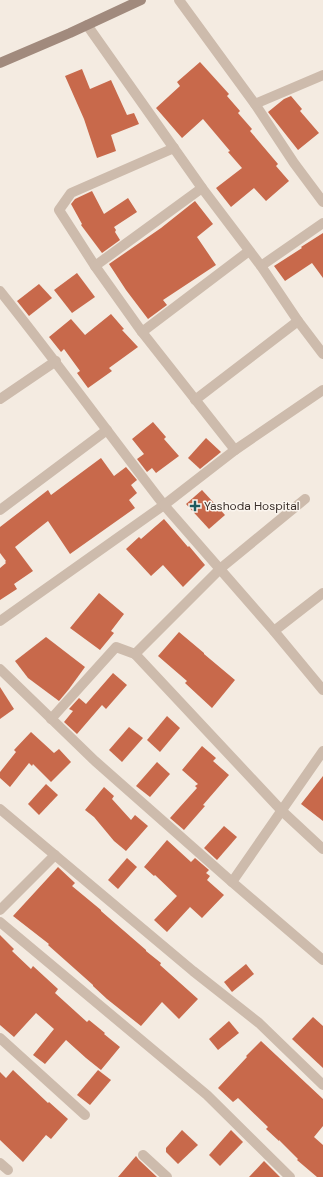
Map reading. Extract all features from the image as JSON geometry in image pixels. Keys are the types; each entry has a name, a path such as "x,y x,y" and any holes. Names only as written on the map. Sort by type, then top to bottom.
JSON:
{"street":[{"path":"0,63 141,0"},
{"path":"179,0 255,104 294,164 323,202"},
{"path":"87,25 202,188 261,266 298,321 323,354"},
{"path":"255,104 323,75"},
{"path":"174,148 71,193 59,210 95,266 142,332 235,450"},
{"path":"95,266 202,188"},
{"path":"261,266 323,223"},
{"path":"142,332 249,251"},
{"path":"0,291 56,361 164,505 274,630 323,690"},
{"path":"195,400 298,321"},
{"path":"0,399 56,361"},
{"path":"0,621 164,505 235,450 323,390"},
{"path":"0,510 107,430"},
{"path":"135,654 220,568 305,499"},
{"path":"274,630 323,593"},
{"path":"51,719 116,647 135,654 282,811 323,849"},
{"path":"0,669 95,761 323,960"},
{"path":"232,882 323,751"},
{"path":"0,809 193,971 259,1023 323,1085"},
{"path":"0,910 55,855"},
{"path":"0,922 207,1095 290,1177"},
{"path":"0,1038 85,1115"},
{"path":"143,1155 167,1177"},
{"path":"0,1163 8,1170"}],"building":[{"path":"200,62 229,94 227,96 240,111 238,113 252,129 250,131 278,164 276,166 289,181 266,201 254,188 231,207 216,188 242,168 228,152 230,151 203,119 182,138 156,108 180,86 177,82"},
{"path":"82,69 90,89 111,80 127,115 134,113 139,124 111,135 116,151 97,158 84,119 65,76"},
{"path":"291,96 302,109 300,111 319,133 298,150 268,112 284,99"},
{"path":"92,191 104,214 128,198 137,212 114,227 120,240 102,253 81,225 82,224 71,204 75,199"},
{"path":"195,201 213,224 197,237 216,265 163,300 167,305 148,319 109,264 161,228"},
{"path":"323,233 323,278 312,263 285,281 274,266"},
{"path":"77,273 95,297 72,313 54,290"},
{"path":"39,284 52,298 29,316 17,301"},
{"path":"111,314 124,329 122,330 138,347 109,368 112,371 88,388 77,373 80,371 64,349 61,352 49,337 71,319 85,335"},
{"path":"153,422 166,437 164,439 179,456 156,473 152,468 147,472 137,459 144,454 132,439"},
{"path":"206,438 221,452 200,469 188,458"},
{"path":"101,458 114,476 126,467 137,480 131,485 137,493 129,500 135,508 70,554 48,521 15,547 33,571 14,584 17,589 0,600 0,568 6,563 6,561 0,553 0,527 48,490 51,495"},
{"path":"202,490 225,515 209,529 186,504"},
{"path":"164,519 205,565 183,587 163,565 151,576 126,549 139,537 141,539"},
{"path":"99,593 124,614 111,631 114,633 100,650 70,628"},
{"path":"179,632 235,680 212,708 185,683 187,681 158,656"},
{"path":"46,637 85,667 59,701 28,678 15,661"},
{"path":"113,673 127,685 106,709 102,705 77,734 64,722 73,711 69,709 79,698 86,704"},
{"path":"0,687 14,709 0,719"},
{"path":"167,716 180,728 160,752 147,740"},
{"path":"129,727 143,738 122,762 109,750"},
{"path":"31,732 54,753 59,749 71,762 51,782 33,764 32,766 29,763 10,787 0,778 0,772 16,752 14,750"},
{"path":"202,746 216,758 213,761 229,775 184,830 170,818 197,788 195,786 198,784 182,770"},
{"path":"157,762 170,774 150,797 136,786"},
{"path":"323,776 323,821 301,804"},
{"path":"46,784 58,795 39,815 28,804"},
{"path":"104,787 114,796 112,799 131,820 135,815 148,826 126,851 114,841 94,817 85,810"},
{"path":"224,826 237,837 217,860 204,848"},
{"path":"167,840 191,862 195,858 209,870 206,873 210,876 207,880 224,895 202,918 190,907 167,932 154,920 177,896 155,875 154,876 144,867"},
{"path":"127,858 137,867 118,889 108,880"},
{"path":"58,867 75,883 72,886 161,963 160,965 198,999 179,1019 162,1002 141,1026 107,999 48,945 49,944 13,916"},
{"path":"0,935 14,949 12,951 31,969 33,966 58,989 55,993 87,1022 89,1020 120,1047 101,1070 66,1040 45,1064 33,1055 54,1029 36,1013 14,1037 0,1025"},
{"path":"246,964 254,974 232,992 224,982"},
{"path":"313,1017 323,1026 323,1068 292,1039"},
{"path":"229,1021 239,1033 218,1050 209,1039"},
{"path":"261,1041 323,1099 323,1126 314,1137 323,1145 323,1177 317,1177 297,1160 298,1159 266,1129 268,1127 238,1098 233,1102 218,1088"},
{"path":"13,1070 48,1103 49,1102 68,1119 51,1139 46,1135 23,1162 0,1140 0,1072 6,1078"},
{"path":"98,1070 111,1080 90,1105 77,1095"},
{"path":"182,1130 198,1145 178,1164 166,1152 166,1148"},
{"path":"231,1130 243,1142 220,1166 209,1155"},
{"path":"136,1156 139,1160 157,1177 118,1177"},
{"path":"264,1161 280,1177 249,1177"}],"place":[{"name":"Yashoda Hospital","path":"195,506"}]}
